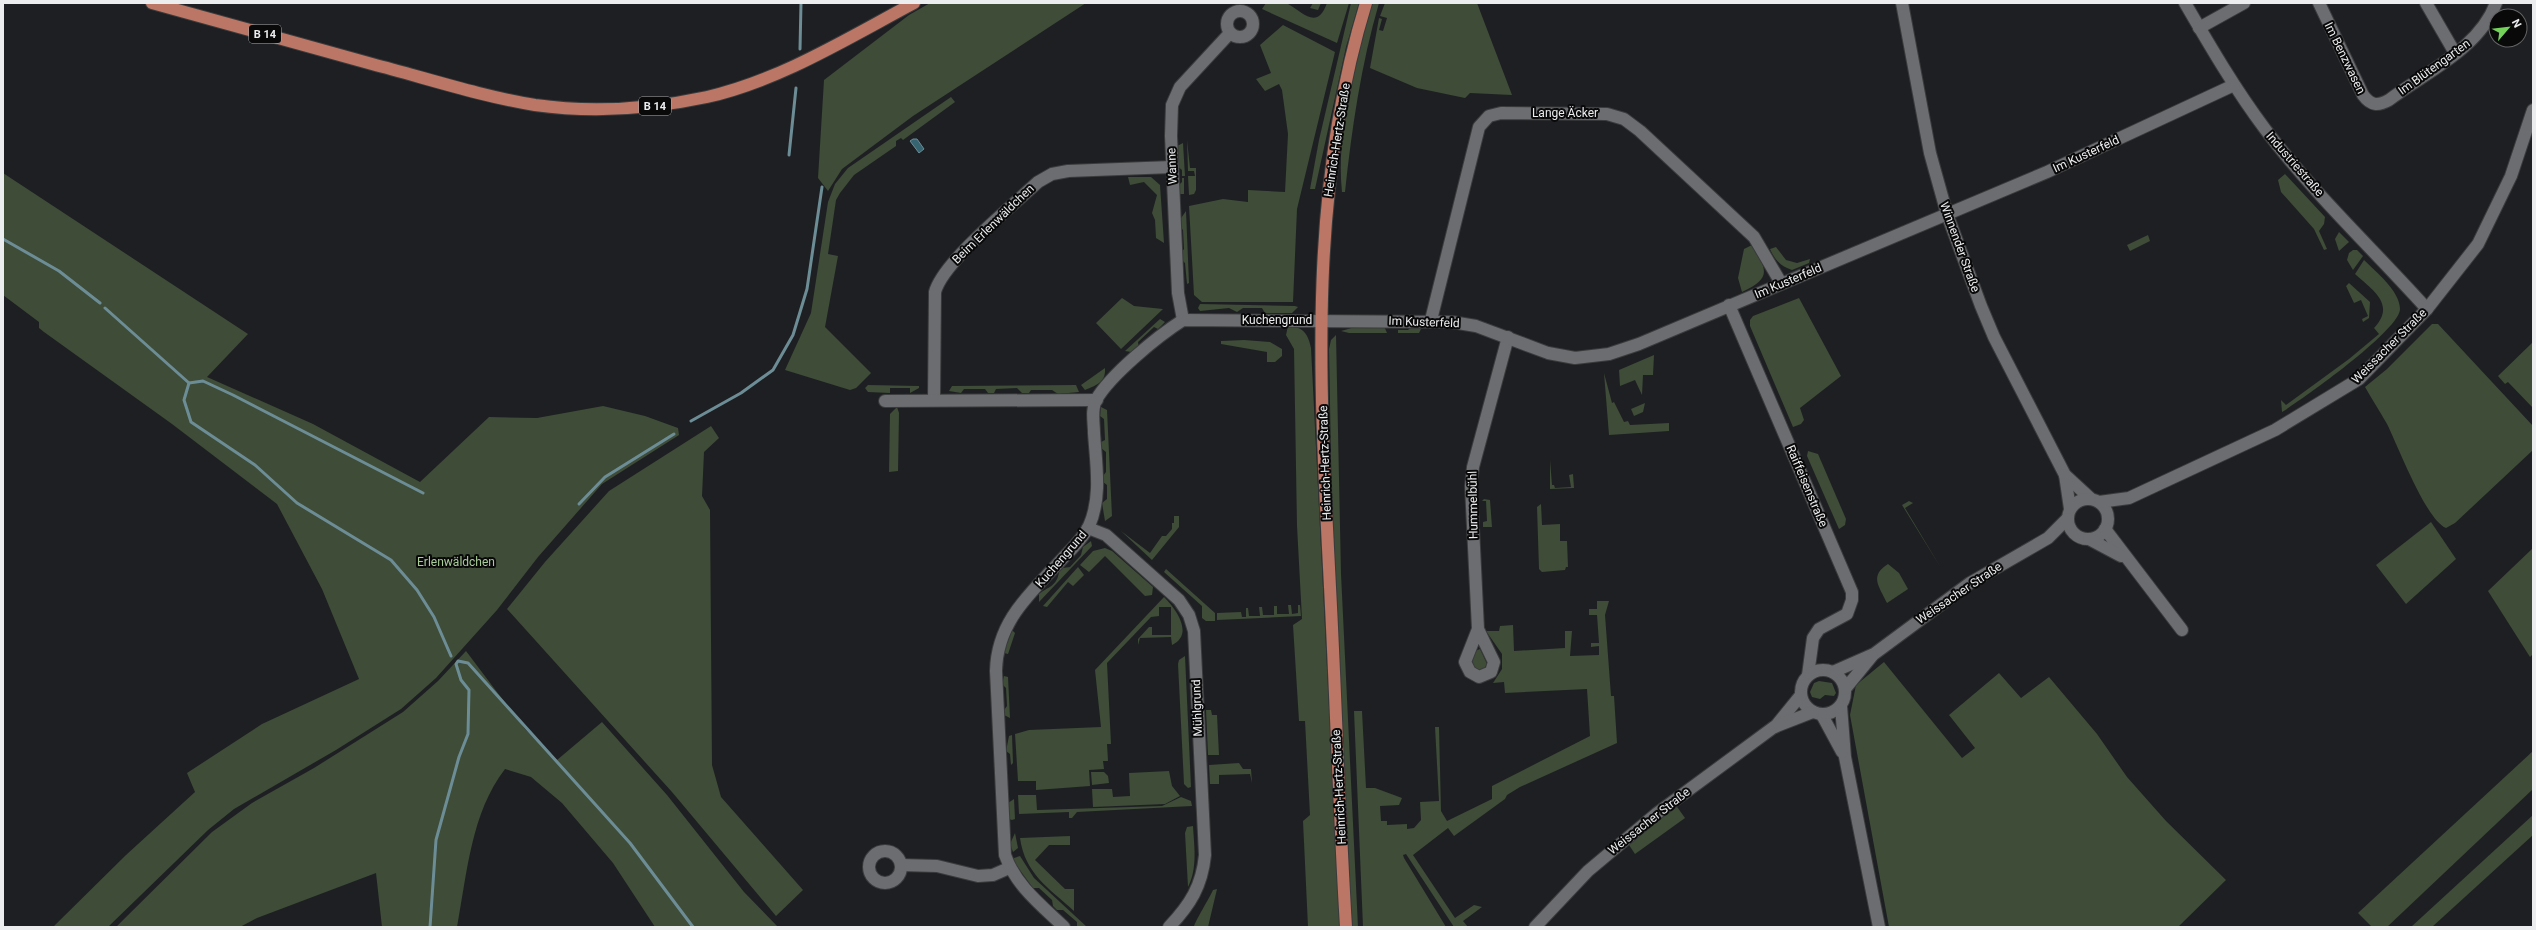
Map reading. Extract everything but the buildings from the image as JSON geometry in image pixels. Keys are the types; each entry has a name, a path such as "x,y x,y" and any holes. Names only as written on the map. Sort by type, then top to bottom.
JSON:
{"main road":[{"name":"B 14","path":"152,3 477,92 536,105 601,110 656,106 707,96 751,84 824,51 914,3"},
{"name":"Heinrich-Hertz-Straße","path":"1346,927 1326,520 1320,321 1326,219 1336,139 1352,53 1366,3"}],"street":[{"name":"Winnender Straße","path":"1902,3 1930,153 1947,214 1994,337 2065,475 2068,514"},
{"name":"Industriestraße","path":"2185,3 2234,85 2291,162 2427,309"},
{"path":"2199,28 2244,3"},
{"name":"Im Benzwasen","path":"2319,3 2363,95 2370,103 2378,105"},
{"path":"2426,3 2456,53"},
{"name":"Im Blütengarten","path":"2378,105 2390,100 2456,53 2484,26 2496,3"},
{"name":"Wanne","path":"1183,320 1178,292 1170,121 1176,94 1180,86 1230,33"},
{"name":"Im Kusterfeld","path":"1320,321 1431,320 1476,326 1560,356 1575,358 1598,357 1633,347 1781,283 2062,166 2234,85"},
{"name":"Weissacher Straße","path":"1879,927 1845,757 1841,706 1845,689 1874,654 1970,583 2048,538 2078,500 2129,498 2275,430 2359,379 2427,309 2478,244 2511,176 2533,110"},
{"name":"Lange Äcker","path":"1431,320 1479,127 1489,116 1501,112 1607,114 1624,118 1640,131 1754,237 1781,283"},
{"name":"Beim Erlenwäldchen","path":"934,400 935,292 941,276 955,260 1038,182 1048,175 1068,171 1172,167"},
{"name":"Raiffeisenstraße","path":"1730,305 1852,592 1852,600 1846,614 1816,633 1811,644 1813,654 1808,675"},
{"name":"Kuchengrund","path":"1183,320 1320,321"},
{"path":"886,401 1096,400 1121,370 1168,330 1183,320"},
{"name":"Hummelbühl","path":"1478,629 1471,486 1472,467 1508,337"},
{"name":"Kuchengrund","path":"1064,927 1020,884 1009,868 1002,839 996,671 998,648 1002,632 1017,609 1088,528 1095,509 1097,495 1094,414 1096,400"},
{"name":"Winnender Straße","path":"2065,475 2095,500"},
{"name":"Weissacher Straße","path":"2089,539 2101,534 2107,524 2129,498"},
{"name":"Weissacher Straße","path":"2095,500 2106,510 2107,524 2128,560 2182,630"},
{"path":"2068,514 2071,531 2076,536"},
{"name":"Mühlgrund","path":"1088,528 1106,535 1179,600 1189,616 1194,631 1205,854 1201,880 1196,893 1169,927"},
{"name":"Weissacher Straße","path":"2048,538 2076,536 2089,539 2128,560"},
{"path":"1813,654 1830,671 1842,680 1845,689"},
{"name":"Weissacher Straße","path":"1845,757 1817,714 1805,706 1801,695 1803,683 1808,675 1816,671 1830,671 1874,654"},
{"name":"Weissacher Straße","path":"1535,927 1569,890 1610,852 1656,814 1774,728 1801,695"},
{"name":"Weissacher Straße","path":"1774,728 1817,714 1831,713 1841,706"},
{"path":"901,864 937,866 978,876 994,875 1009,868"}],"green space":[{"path":"930,3 1086,3 913,116 842,169 828,191 818,178 824,80 909,15"},
{"path":"1266,3 1286,3 1304,15 1314,18 1319,16 1327,3 1349,3 1337,43 1262,9"},
{"path":"1313,3 1321,3 1318,10 1310,8"},
{"path":"1351,3 1359,3 1346,47 1315,189 1310,189 1319,140"},
{"path":"1371,3 1379,3 1362,73 1354,120 1345,192 1342,192 1341,168 1344,120 1353,73"},
{"path":"1385,3 1477,3 1512,95 1470,93 1465,98 1417,88 1370,68 1379,18 1382,19 1379,30 1383,31 1387,18 1380,16"},
{"path":"1283,25 1335,52 1297,209 1293,302 1202,302 1194,295 1189,206 1223,199 1248,202 1248,190 1285,192 1288,134 1282,90 1279,84 1265,91 1256,79 1271,73 1260,45"},
{"path":"951,97 955,102 903,140 901,138 896,141 896,146 854,175 836,200 828,254 838,256 825,327 871,373 856,388 850,390 785,370 811,313 828,202 835,184 848,168"},
{"path":"1187,140 1190,168 1196,168 1196,190 1194,194 1189,195 1188,176 1195,176 1194,171 1188,171"},
{"path":"1183,143 1185,176 1182,176 1182,170 1177,166 1177,146"},
{"name":"Erlenwäldchen","path":"3,173 248,334 207,377 313,424 420,482 489,417 537,418 603,406 645,416 678,428 679,435 602,484 538,557 497,610 436,678 401,709 336,750 234,809 208,830 108,927 53,927 126,855 195,792 187,773 262,724 359,679 322,589 277,504 172,424 44,332 39,328 39,322 3,295"},
{"path":"2285,174 2325,217 2324,224 2319,231 2327,249 2324,250 2314,229 2281,192 2278,180"},
{"path":"1128,177 1151,177 1160,185 1164,243 1156,238 1155,220 1152,213 1157,195 1144,182 1130,185"},
{"path":"1182,178 1184,178 1184,194 1179,194 1178,186 1182,182"},
{"path":"1186,211 1189,283 1187,284 1185,263 1182,260 1181,253 1184,249 1183,230 1179,226 1179,221"},
{"path":"2339,232 2349,242 2339,251 2335,239"},
{"path":"2148,235 2150,241 2130,251 2127,245"},
{"path":"1752,245 1761,261 1764,273 1758,282 1742,292 1738,278 1744,249"},
{"path":"1776,247 1786,260 1797,263 1810,259 1809,263 1792,270 1784,267 1778,262 1770,249"},
{"path":"2353,250 2357,250 2363,256 2353,270 2347,260 2349,253"},
{"path":"2364,260 2381,276 2396,295 2400,309 2396,319 2385,332 2349,364 2282,412 2281,400 2286,405 2349,359 2379,334 2374,328 2383,312 2382,304 2374,291 2355,274"},
{"path":"2349,283 2370,302 2369,318 2363,322 2362,319 2368,316 2361,300 2354,303 2346,286"},
{"path":"1122,298 1134,306 1163,309 1121,349 1096,323"},
{"path":"1799,298 1841,376 1800,408 1804,420 1801,424 1793,427 1750,326 1750,320 1753,316"},
{"path":"1200,304 1298,307 1292,313 1265,313 1262,308 1243,308 1237,312 1229,308 1200,311 1198,308"},
{"path":"1160,319 1165,322 1158,329 1154,327 1138,342 1139,348 1131,352 1125,351"},
{"path":"2432,324 2438,324 2533,426 2533,450 2455,523 2446,528 2438,522 2421,497 2387,424 2365,387 2387,369"},
{"path":"1288,326 1301,329 1308,338 1311,348 1340,927 1308,927 1303,821 1310,815 1305,721 1299,721 1293,625 1302,619 1297,526 1294,349 1286,335"},
{"path":"1384,326 1387,333 1349,333 1341,331 1355,327"},
{"path":"1412,326 1419,326 1421,329 1419,333 1398,333 1398,330 1408,330"},
{"path":"1336,335 1341,574 1358,927 1351,927 1333,568 1329,349 1331,340"},
{"path":"1244,340 1270,342 1282,349 1282,356 1275,362 1267,362 1267,352 1221,344 1221,341"},
{"path":"2533,342 2533,408 2508,382 2505,384 2498,376"},
{"path":"1654,355 1653,375 1643,375 1642,395 1635,380 1620,386 1619,370"},
{"path":"1105,368 1104,377 1102,380 1097,385 1085,390 1081,385"},
{"path":"1604,373 1612,403 1614,402 1624,422 1628,421 1630,425 1669,423 1669,431 1609,435"},
{"path":"868,385 919,386 919,388 910,393 910,388 890,388 890,393 868,392 865,388"},
{"path":"1076,385 1079,392 1058,394 1052,390 1031,390 1029,393 1022,393 1017,388 996,389 994,393 988,393 985,389 964,389 961,393 949,391 952,386"},
{"path":"1645,403 1643,412 1634,416 1631,409"},
{"path":"897,407 899,413 898,471 889,472 890,414"},
{"path":"1101,407 1107,410 1112,516 1105,521 1102,503 1107,499 1107,485 1103,482 1103,476 1106,472 1106,452 1101,448 1101,442 1105,440 1104,419 1100,416"},
{"path":"711,426 719,438 704,452 702,496 710,510 712,765 721,797 803,890 776,916 672,792 507,609 545,562 609,491"},
{"path":"1808,451 1818,454 1846,519 1845,525 1839,529 1807,456"},
{"path":"1550,460 1552,485 1554,485 1555,488 1571,487 1569,475 1573,474 1574,488 1550,489"},
{"path":"1484,499 1490,500 1492,527 1483,527 1483,522 1487,521 1486,501 1482,501"},
{"path":"1909,501 1913,503 1905,508 1941,568 1902,505"},
{"path":"1541,504 1542,525 1560,524 1560,541 1567,541 1568,567 1566,567 1565,570 1542,572 1539,569 1537,507"},
{"path":"1174,516 1179,516 1179,527 1152,560 1121,531 1150,553 1162,536 1166,536 1172,529"},
{"path":"2431,522 2456,559 2406,604 2376,565"},
{"path":"1091,541 1092,546 1039,602 1039,594 1052,586 1058,577 1059,572 1063,568 1070,567 1081,555 1083,547"},
{"path":"1105,548 1112,551 1153,587 1152,595 1145,596 1105,556 1089,572 1080,565 1093,551"},
{"path":"2533,548 2533,654 2530,657 2488,591"},
{"path":"1888,564 1899,573 1908,589 1887,603 1877,582 1877,577 1882,568"},
{"path":"1078,567 1084,575 1073,586 1068,582 1047,607 1043,606"},
{"path":"1166,569 1215,613 1215,621 1206,621 1202,618 1202,606 1164,572"},
{"path":"1164,597 1181,621 1182,634 1179,640 1172,645 1171,637 1140,638 1138,645 1138,639 1149,627 1152,627 1152,635 1171,635 1171,607 1159,607 1159,616 1151,617 1107,663 1111,744 1107,744 1108,761 1103,761 1104,769 1089,770 1090,786 1036,790 1036,781 1018,781 1015,734 1029,730 1101,727 1095,670"},
{"path":"1597,601 1609,601 1605,615 1611,696 1614,696 1617,743 1520,787 1507,795 1505,799 1454,836 1448,828 1413,855 1455,918 1474,905 1482,907 1463,921 1468,927 1454,927 1406,854 1403,855 1404,858 1446,927 1363,927 1354,711 1362,711 1366,788 1375,788 1402,798 1399,805 1380,806 1381,821 1387,821 1387,825 1407,824 1407,829 1414,828 1421,820 1420,802 1439,801 1435,727 1439,727 1441,811 1447,821 1492,799 1492,786 1590,736 1587,689 1505,693 1504,682 1493,683 1502,669 1502,654 1486,631 1499,631 1500,626 1513,625 1514,651 1565,648 1565,631 1572,631 1570,656 1599,655 1599,646 1591,647 1591,643 1599,643 1597,615 1589,615 1589,609 1597,609"},
{"path":"1288,605 1291,605 1292,614 1298,613 1298,605 1300,605 1301,616 1217,620 1217,613 1241,612 1242,617 1246,617 1246,608 1248,608 1249,616 1260,616 1259,607 1262,607 1263,615 1274,615 1274,606 1277,606 1277,614 1289,614"},
{"path":"1010,628 1015,633 1008,654 1004,653"},
{"path":"1480,649 1487,664 1484,669 1478,670 1474,667 1472,661 1475,651"},
{"path":"466,651 525,729 557,760 602,722 667,795 744,892 778,927 655,927 613,863 562,803 531,777 505,769 494,786 478,824 472,845 457,927 382,927 376,873 257,918 240,927 116,927 212,832 252,803 314,768 403,712 438,681"},
{"path":"1185,656 1191,787 1188,788 1184,784 1178,664 1179,660"},
{"path":"1884,662 1962,758 1975,748 1949,715 1999,673 2021,698 2049,677 2097,734 2127,777 2166,821 2226,880 2178,927 1889,927 1850,715 1856,685"},
{"path":"1004,676 1008,677 1010,718 1004,715 1004,710 1007,706 1006,688 1002,684"},
{"path":"1819,681 1832,683 1836,693 1834,696 1825,695 1820,699 1812,697 1810,692 1814,683"},
{"path":"1206,710 1211,710 1212,715 1217,715 1219,755 1208,755"},
{"path":"1012,735 1013,763 1011,765 1010,754 1006,751 1009,736"},
{"path":"2533,751 2533,789 2387,927 2372,927 2358,913"},
{"path":"1239,763 1243,769 1251,769 1252,783 1250,774 1219,775 1219,784 1210,784 1209,765"},
{"path":"1169,771 1172,786 1180,796 1165,804 1093,807 1092,789 1112,789 1113,797 1130,796 1129,773"},
{"path":"1091,772 1104,772 1108,776 1109,783 1092,785"},
{"path":"1018,795 1036,795 1037,810 1162,806 1181,797 1191,801 1192,806 1077,812 1072,818 1069,818 1069,812 1019,814"},
{"path":"1014,799 1015,819 1012,820 1009,819 1008,803"},
{"path":"1675,804 1685,818 1635,854 1627,842"},
{"path":"2533,815 2533,835 2432,927 2411,927"},
{"path":"1193,826 1194,864 1188,887 1185,833 1187,827"},
{"path":"1015,833 1018,848 1013,852 1010,844"},
{"path":"1070,836 1070,845 1049,845 1035,860 1065,889 1074,889 1074,911 1047,887 1033,871 1023,851 1020,838"},
{"path":"1020,856 1034,878 1087,927 1077,927 1077,922 1063,910 1057,910 1053,906 1052,900 1039,888 1033,888 1014,862 1014,858"},
{"path":"1217,889 1208,927 1194,927 1213,890"}],"water":[{"path":"917,139 924,149 919,153 910,141"}],"waterway":[{"path":"800,49 801,3"},
{"path":"789,155 796,88"},
{"path":"691,421 741,393 773,370 793,335 807,289 822,187"},
{"path":"3,239 59,271 100,303"},
{"path":"105,308 189,383 184,400 191,422 255,465 297,503 391,560 417,590 434,617 451,656"},
{"path":"189,383 203,381 233,395 423,493"},
{"path":"579,504 605,477 674,434"},
{"path":"430,927 436,840 459,757 468,734 469,690 461,680 456,664 458,661 468,663 630,843 693,927"}]}
